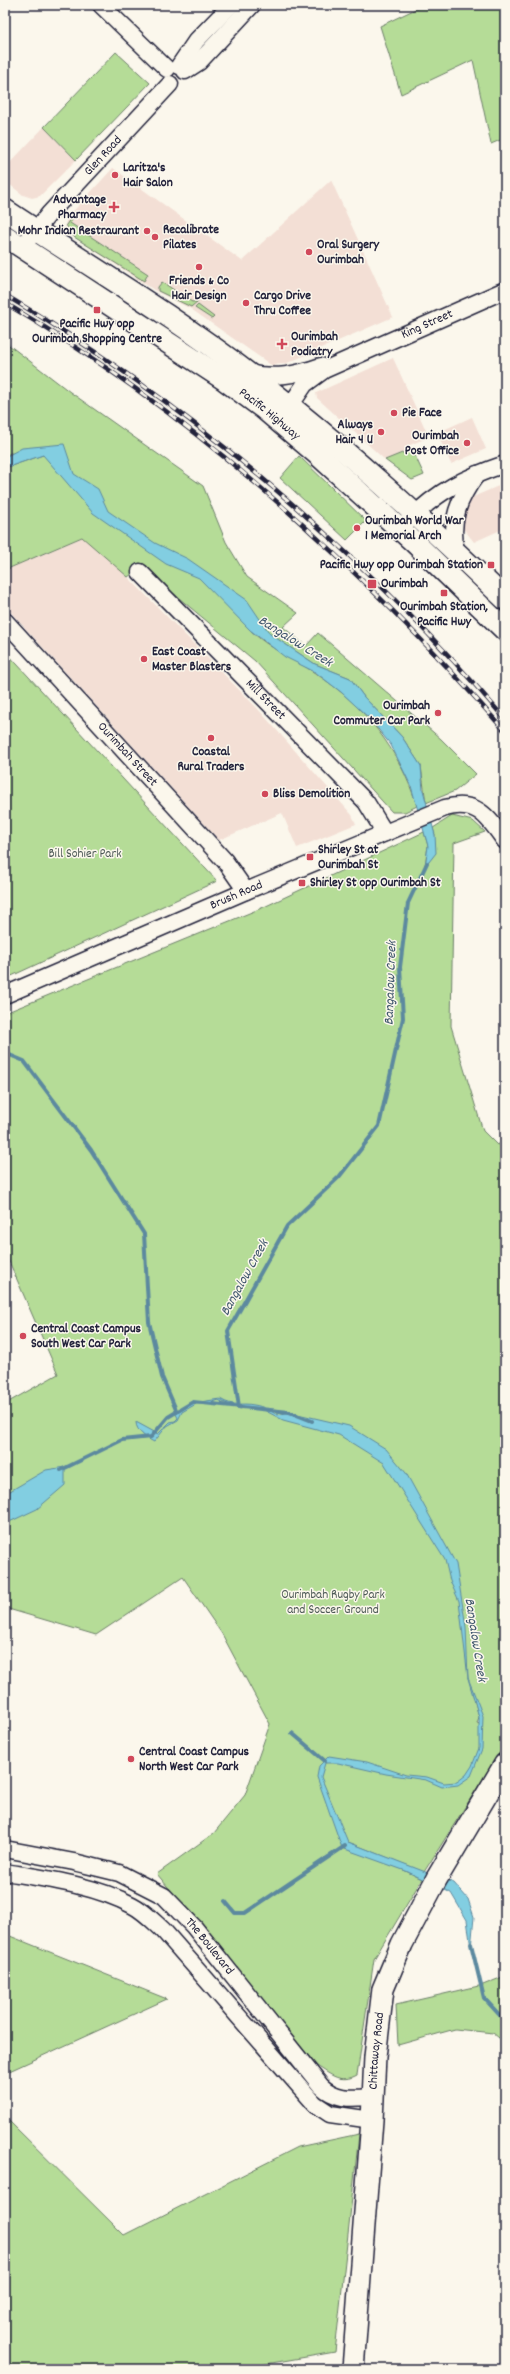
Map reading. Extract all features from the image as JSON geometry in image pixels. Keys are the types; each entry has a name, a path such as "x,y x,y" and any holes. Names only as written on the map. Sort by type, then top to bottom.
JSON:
{"main road":[{"name":"Pacific Highway","path":"5,210 138,296 248,373 290,406 415,514 505,599"},
{"name":"Pacific Highway","path":"13,242 225,380 262,408 316,453 400,529 505,630"},
{"name":"Chittaway Road","path":"353,2369 374,2097 374,2057 382,1989 402,1944 458,1843 505,1764"}],"street":[{"path":"101,5 176,72 196,41 231,5"},
{"name":"Glen Road","path":"13,242 35,230 176,72 199,62 252,5"},
{"name":"King Street","path":"290,406 300,390 313,377 348,358 505,290"},
{"name":"King Street","path":"248,373 268,377 287,376 348,358"},
{"path":"400,529 440,492 477,474 505,464"},
{"path":"456,552 453,526 457,508 467,487 477,474"},
{"name":"Mill Street","path":"140,572 366,802 385,833"},
{"name":"Ourimbah Street","path":"5,621 225,861 246,891"},
{"name":"Brush Road","path":"5,995 246,891 434,812 453,806 471,806 484,814 505,841"},
{"name":"The Boulevard","path":"5,1849 74,1862 119,1873 164,1896 194,1927 321,2086 330,2094 341,2098 374,2097"},
{"name":"The Boulevard","path":"5,1872 70,1884 132,1904 141,1910 163,1930 314,2104 330,2114 372,2120"}],"shaded area":[{"path":"44,127 76,160 40,196 32,198 23,195 5,181 5,168"},
{"path":"113,168 242,261 331,180 393,317 285,364 271,365 191,309 154,290 68,233 65,225 67,218"},
{"path":"393,358 429,437 410,445 412,449 385,460 317,398 316,393"},
{"path":"472,417 486,449 451,464 437,433"},
{"path":"505,483 505,528 474,542 462,527 461,521 471,498"},
{"path":"83,537 128,577 258,709 352,815 356,824 297,848 282,813 219,840 5,606 5,570"}],"green space":[{"path":"424,5 505,5 505,138 491,144 473,60 401,94 380,26"},
{"path":"116,52 150,83 76,160 44,127"},
{"path":"75,212 77,214 70,223 148,274 144,281 74,237 66,225"},
{"path":"162,282 192,302 198,301 191,307 158,291 158,287"},
{"path":"198,305 214,317 212,319 195,308"},
{"path":"5,342 70,392 203,486 226,542 247,577 298,613 283,627 306,646 318,633 441,739 476,774 455,791 426,803 421,766 402,737 364,697 350,678 315,664 270,634 251,631 282,654 315,673 333,686 349,699 378,730 401,766 417,806 405,812 392,812 255,661 162,584 143,566 128,577 82,537 5,570 5,468 43,455 10,453 5,457"},
{"path":"412,449 424,475 412,480 385,460"},
{"path":"299,456 366,521 347,540 280,478"},
{"name":"Bill Sohier Park","path":"5,651 217,881 5,979"},
{"name":"Ourimbah Rugby Park and Soccer Ground","path":"452,816 473,821 485,832 454,843 451,1026 483,1131 497,1145 505,1141 505,1744 424,1872 338,1838 422,1879 374,1959 357,2075 346,2079 336,2077 317,2066 157,1874 214,1833 245,1795 270,1724 222,1634 183,1577 96,1635 5,1608 5,1404 58,1374 5,1252 5,1013 264,907 424,832 428,846 425,865 435,835 433,828","holes":["471,1687 482,1716 482,1725 477,1723 479,1717"]},
{"path":"5,1934 167,1999 5,2073"},
{"path":"505,1976 505,2043 493,2033 455,2029 398,2045 396,2005 483,1985"},
{"path":"5,2117 124,2235 298,2147 359,2134 335,2352 237,2369 5,2369"}],"water":[{"path":"64,444 74,474 98,489 108,511 155,543 188,559 247,600 270,634 315,664 350,678 364,697 402,737 421,766 423,790 435,835 436,853 425,867 428,846 411,786 391,745 370,719 341,692 315,672 285,657 250,630 199,578 166,564 93,513 43,455 5,468 5,457 22,448"},
{"path":"220,1399 234,1404 249,1404 257,1406 278,1415 289,1412 349,1426 386,1449 406,1473 456,1564 466,1627 468,1678 459,1601 450,1581 445,1560 384,1463 339,1435 283,1420 262,1409 249,1407 240,1409 218,1400 206,1404 196,1404 182,1412 178,1420 167,1426 154,1442 142,1434 136,1425 136,1422 158,1434 170,1422 175,1421 178,1418 176,1414 193,1403"},
{"path":"65,1467 65,1485 37,1509 5,1524 5,1494 46,1470"},
{"path":"468,1678 483,1716 482,1749 471,1776 458,1785 442,1787 426,1780 386,1774 338,1763 325,1763 321,1777 348,1842 454,1883 468,1899 474,1917 471,1948 467,1920 451,1893 406,1871 342,1848 317,1777 319,1766 329,1756 367,1762 406,1775 427,1777 444,1783 457,1782 466,1775 472,1766 479,1748 479,1717"}],"waterway":[{"name":"Bangalow Creek","path":"239,1407 228,1331 287,1226 339,1177 379,1126 403,1018 400,967 408,903 427,863"},
{"path":"5,1053 24,1061 91,1150 144,1234 149,1322 162,1377 177,1412"},
{"path":"61,1470 122,1440 151,1437 168,1417 193,1402 289,1412 312,1421"},
{"path":"292,1733 325,1761"},
{"path":"225,1901 235,1913 245,1913 345,1846"},
{"name":"Bangalow Creek","path":"471,1944 484,1998 505,2021"}],"railway":[{"path":"5,295 74,338 142,385 208,434 272,487 334,542 394,599 451,658 505,719"},
{"path":"5,303 75,347 143,394 208,444 272,497 392,610 450,670 505,731"}],"place":[{"name":"Laritza's Hair Salon","path":"115,175"},
{"name":"Advantage Pharmacy","path":"114,207"},
{"name":"Mohr Indian Restraurant","path":"147,231"},
{"name":"Recalibrate Pilates","path":"155,237"},
{"name":"Oral Surgery Ourimbah","path":"309,252"},
{"name":"Friends & Co Hair Design","path":"199,267"},
{"name":"Cargo Drive Thru Coffee","path":"246,303"},
{"name":"Pacific Hwy opp Ourimbah Shopping Centre","path":"97,310"},
{"name":"Ourimbah Podiatry","path":"282,344"},
{"name":"Pie Face","path":"394,413"},
{"name":"Always Hair 4 U","path":"381,432"},
{"name":"Ourimbah Post Office","path":"467,443"},
{"name":"Ourimbah World War 1 Memorial Arch","path":"357,528"},
{"name":"Pacific Hwy opp Ourimbah Station","path":"491,565"},
{"name":"Ourimbah","path":"372,584"},
{"name":"Ourimbah Station, Pacific Hwy","path":"444,593"},
{"name":"East Coast Master Blasters","path":"144,659"},
{"name":"Ourimbah Commuter Car Park","path":"438,713"},
{"name":"Coastal Rural Traders","path":"211,738"},
{"name":"Bliss Demolition","path":"265,794"},
{"name":"Shirley St at Ourimbah St","path":"310,857"},
{"name":"Shirley St opp Ourimbah St","path":"302,883"},
{"name":"Central Coast Campus South West Car Park","path":"23,1336"},
{"name":"Central Coast Campus North West Car Park","path":"131,1759"}]}
